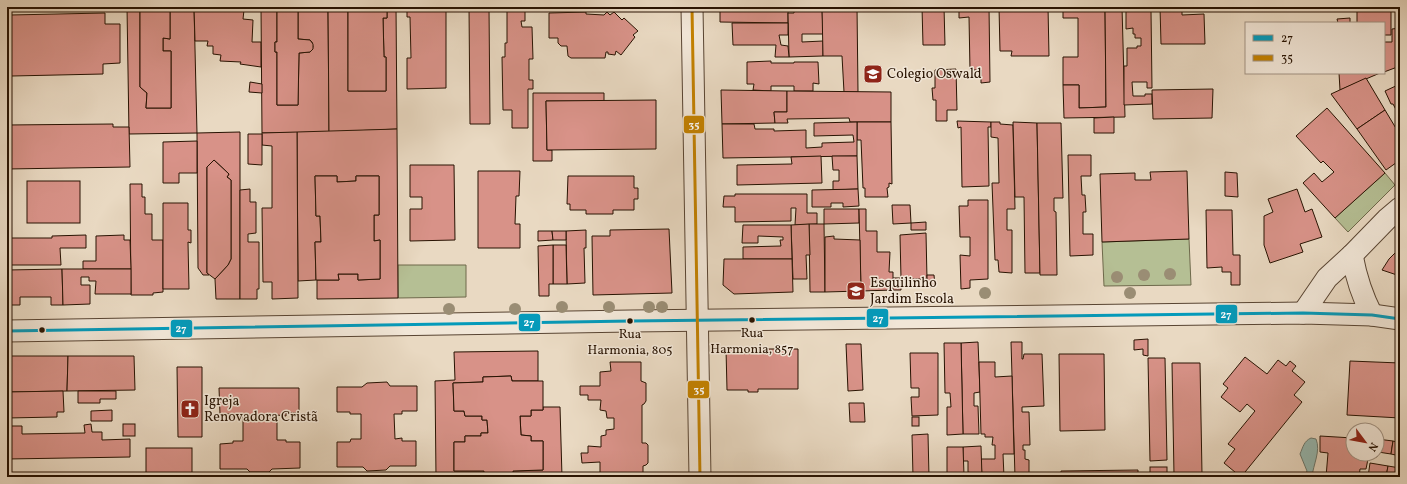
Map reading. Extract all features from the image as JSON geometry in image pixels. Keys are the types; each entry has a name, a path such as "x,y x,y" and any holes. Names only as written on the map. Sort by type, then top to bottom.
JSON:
{"street":[{"path":"692,7 696,320 700,477"},
{"path":"1303,313 1327,278 1400,208"},
{"path":"1352,254 1358,283 1372,314"},
{"path":"7,331 696,320 1303,313 1372,314 1400,319"}],"green space":[{"path":"1385,173 1395,185 1348,232 1335,218"},
{"path":"1189,239 1191,285 1104,286 1102,242"},
{"path":"398,265 466,265 466,297 398,298"}],"water":[{"path":"1311,438 1316,439 1318,448 1312,477 1304,477 1307,471 1300,454 1305,443"}],"building":[{"path":"127,7 140,7 140,87 147,93 146,108 171,108 171,51 163,51 163,38 170,39 170,7 194,7 197,133 129,134"},
{"path":"140,7 170,7 170,39 163,38 163,51 171,51 171,108 146,108 147,93 140,87"},
{"path":"194,7 242,7 242,11 244,10 243,19 253,20 252,42 261,42 261,67 240,64 241,62 220,61 221,55 213,54 213,46 207,46 208,41 195,41"},
{"path":"261,7 277,7 277,42 275,42 275,52 277,52 277,105 298,105 299,53 310,52 313,47 310,40 298,39 298,7 328,7 329,132 262,133"},
{"path":"277,7 298,7 298,39 310,40 313,44 313,49 310,52 299,53 298,105 277,105 277,52 275,52 275,42 277,42"},
{"path":"328,7 348,7 348,91 386,91 386,57 384,57 383,18 387,18 387,7 396,7 397,129 329,132"},
{"path":"348,7 387,7 387,18 383,18 384,57 386,57 386,91 348,91"},
{"path":"407,7 446,7 446,88 407,89 407,58 411,58 410,17 407,17"},
{"path":"469,7 489,7 490,124 470,124"},
{"path":"507,7 525,7 525,21 521,21 522,27 532,27 533,59 529,59 529,80 533,80 533,89 528,89 528,128 512,128 512,110 503,110 502,57 505,57 505,43 507,43"},
{"path":"720,7 788,7 788,23 720,22"},
{"path":"794,7 822,7 823,34 802,34 802,42 823,41 823,56 789,57 788,13 794,13"},
{"path":"822,7 857,7 858,92 844,92 842,56 823,56"},
{"path":"922,7 944,7 945,45 923,45"},
{"path":"959,7 989,7 990,82 981,83 981,70 970,70 969,17 959,18"},
{"path":"999,7 1048,7 1049,56 1011,56 1012,51 1000,51"},
{"path":"1063,7 1105,7 1106,107 1079,108 1079,85 1063,85 1063,57 1078,57 1078,18 1063,18"},
{"path":"1105,7 1122,7 1125,117 1064,118 1063,85 1079,85 1079,108 1106,107"},
{"path":"1126,7 1141,7 1141,11 1151,11 1152,88 1147,88 1147,82 1132,82 1133,96 1145,96 1145,94 1152,94 1152,104 1124,105 1124,66 1127,66 1127,48 1137,48 1137,46 1141,46 1141,38 1135,38 1133,28 1126,29"},
{"path":"1160,7 1182,7 1182,15 1204,14 1205,44 1161,44"},
{"path":"1357,7 1391,7 1391,35 1385,35 1385,22 1357,22"},
{"path":"586,12 586,14 604,15 607,12 610,15 614,12 622,20 624,18 638,31 633,35 635,37 621,55 616,51 615,55 608,54 608,52 606,52 605,58 571,58 568,56 567,46 561,46 558,43 558,38 549,38 549,13"},
{"path":"105,13 105,24 120,24 120,63 103,64 103,74 12,76 7,73 7,17 10,15"},
{"path":"1350,18 1350,22 1338,22 1337,19"},
{"path":"732,23 788,23 788,35 779,35 781,45 788,46 789,57 775,57 776,45 733,45"},
{"path":"1400,28 1400,66 1385,72 1385,42 1392,42 1392,29"},
{"path":"771,61 771,63 818,62 819,84 813,83 813,91 794,91 794,86 771,86 771,91 753,90 754,84 747,84 747,62"},
{"path":"956,69 957,110 947,110 947,121 936,121 936,100 933,100 932,88 935,88 935,70"},
{"path":"1339,74 1378,74 1340,90"},
{"path":"1366,78 1385,110 1357,129 1331,94"},
{"path":"250,82 262,84 262,93 249,92"},
{"path":"1400,84 1400,117 1393,104 1391,104 1385,91"},
{"path":"1213,89 1212,118 1153,119 1152,90"},
{"path":"721,90 787,91 787,112 774,112 775,123 722,124"},
{"path":"787,91 891,92 891,122 850,122 849,118 787,119 788,123 775,123 774,112 787,112"},
{"path":"533,93 604,93 604,101 546,101 547,150 552,150 552,161 533,161"},
{"path":"656,100 656,149 547,150 546,101"},
{"path":"1327,108 1385,173 1335,218 1303,183 1314,173 1322,182 1334,172 1323,161 1321,163 1296,136"},
{"path":"1385,110 1400,135 1400,160 1386,170 1357,129"},
{"path":"1114,117 1114,133 1094,133 1094,118"},
{"path":"957,121 991,122 991,127 988,127 989,186 962,187 961,127 958,128"},
{"path":"857,122 891,122 892,184 889,183 889,187 887,188 888,197 865,197 865,188 863,188 861,140 857,140"},
{"path":"857,122 857,156 723,158 722,124 754,124 755,129 774,129 774,131 806,130 806,148 822,147 822,143 854,142 853,135 814,136 814,123"},
{"path":"991,122 1000,122 1000,124 1013,125 1015,209 1007,209 1007,230 1012,230 1012,273 999,272 998,260 995,260 992,183 999,183 998,138 991,137"},
{"path":"1013,122 1037,123 1040,273 1025,273 1024,197 1015,197"},
{"path":"1037,123 1061,123 1063,198 1054,198 1054,211 1056,212 1057,275 1040,275"},
{"path":"113,124 113,127 129,127 130,167 7,169 7,125"},
{"path":"397,129 398,298 317,299 317,280 339,280 338,274 358,274 358,280 380,279 380,240 374,241 374,215 379,215 379,176 356,176 356,181 337,182 337,176 315,176 316,216 320,216 321,242 315,242 316,280 298,281 297,132"},
{"path":"240,132 240,299 216,299 215,279 228,265 231,259 231,180 227,177 229,174 214,160 207,167 207,273 209,275 203,275 198,268 197,133"},
{"path":"297,132 298,298 272,299 272,282 263,282 262,208 272,208 272,146 262,145 262,133"},
{"path":"248,134 262,134 262,165 248,164"},
{"path":"197,141 197,173 179,173 179,183 163,183 163,142"},
{"path":"1068,155 1091,155 1091,176 1081,176 1082,195 1085,195 1086,212 1083,212 1083,234 1093,234 1093,255 1070,256"},
{"path":"821,156 822,183 737,185 737,165 792,164 791,157"},
{"path":"832,156 857,156 858,189 833,190 833,181 839,181 839,170 833,170"},
{"path":"214,160 229,174 227,177 231,180 231,259 228,265 215,279 207,273 207,167"},
{"path":"410,165 454,165 455,240 410,241 410,209 422,209 422,197 410,197"},
{"path":"478,171 520,171 519,196 516,196 515,224 520,224 520,248 478,248"},
{"path":"1187,171 1189,239 1102,242 1100,174 1135,173 1135,180 1151,180 1150,172"},
{"path":"1225,172 1237,173 1238,197 1225,196"},
{"path":"315,176 337,176 337,182 356,181 356,176 379,176 379,215 374,215 374,241 380,240 380,279 358,280 358,274 338,274 339,280 316,280 315,242 321,242 320,216 316,216"},
{"path":"568,176 634,176 634,188 638,188 638,199 634,199 634,210 613,210 613,214 586,214 586,210 570,210 570,204 567,204"},
{"path":"27,181 80,181 80,223 27,223"},
{"path":"130,184 142,184 142,197 145,197 145,214 152,214 152,240 163,240 163,292 153,293 153,295 131,295"},
{"path":"250,189 250,202 256,202 256,233 248,234 248,242 259,242 259,289 257,289 257,299 240,299 240,190"},
{"path":"858,189 859,206 843,207 843,203 831,203 831,207 812,207 812,190"},
{"path":"1297,189 1305,212 1312,209 1322,237 1300,244 1303,252 1270,263 1264,245 1264,216 1273,212 1268,199"},
{"path":"735,194 807,194 807,213 817,213 817,224 795,225 796,208 791,208 791,221 735,222 735,207 723,207 724,196 735,196"},
{"path":"968,200 988,200 988,279 970,280 970,288 961,289 960,255 970,256 970,237 960,237 959,206 968,206"},
{"path":"163,203 188,203 188,230 191,230 191,243 188,242 189,289 163,289"},
{"path":"892,205 910,205 911,223 893,224"},
{"path":"824,209 859,209 859,223 824,224"},
{"path":"859,209 866,209 866,231 877,231 877,252 890,252 889,272 893,272 893,290 861,291"},
{"path":"1206,210 1232,210 1233,255 1240,255 1240,285 1231,285 1231,272 1222,272 1222,267 1207,268"},
{"path":"926,222 926,230 911,230 911,223"},
{"path":"809,224 824,224 825,292 810,292"},
{"path":"809,224 810,255 806,255 807,279 793,279 791,225"},
{"path":"743,225 791,225 792,259 743,259 743,247 781,246 780,240 783,240 783,237 758,236 758,243 742,243"},
{"path":"669,229 672,293 593,295 592,236 610,236 610,230"},
{"path":"586,230 586,248 584,248 585,283 567,284 566,231"},
{"path":"538,231 552,231 553,240 538,241"},
{"path":"552,231 566,231 566,240 553,240"},
{"path":"926,233 927,279 901,279 901,290 893,290 893,278 901,278 900,235"},
{"path":"86,235 86,248 60,248 61,265 10,265 10,238 52,238 52,236"},
{"path":"124,235 124,240 130,240 131,269 83,269 83,261 96,261 96,236"},
{"path":"834,236 834,239 860,240 861,291 825,292 825,237"},
{"path":"553,245 566,245 567,284 553,284"},
{"path":"553,245 553,284 549,284 549,296 539,296 538,246"},
{"path":"1400,248 1400,276 1382,270 1389,259"},
{"path":"724,259 792,259 793,292 734,294 723,285"},
{"path":"62,269 63,305 51,305 51,297 20,297 20,305 7,305 7,270"},
{"path":"62,269 131,269 131,294 95,294 96,281 89,281 89,277 81,277 81,285 90,285 90,304 63,305"},
{"path":"927,275 934,275 935,287 927,287"},
{"path":"1148,339 1148,356 1143,355 1143,349 1134,350 1134,340"},
{"path":"978,342 980,392 974,393 974,406 978,406 979,434 963,434 961,343"},
{"path":"1011,342 1022,342 1022,359 1024,354 1042,354 1044,406 1022,407 1022,412 1029,412 1030,445 1023,445 1023,450 1025,450 1025,459 1029,460 1029,475 1021,475 1021,477 1015,477"},
{"path":"944,343 961,343 963,434 947,435 947,407 951,407 950,393 945,393"},
{"path":"846,344 861,344 863,390 848,391"},
{"path":"726,349 798,349 798,389 758,389 758,392 748,392 748,390 727,390"},
{"path":"538,351 538,381 512,381 511,376 483,377 483,382 453,383 454,411 464,411 465,416 482,416 482,420 487,420 488,433 481,433 481,436 465,436 465,442 454,442 454,471 484,471 484,476 513,476 513,471 543,470 543,441 531,441 531,436 521,435 520,416 531,416 531,410 543,410 543,407 560,407 562,477 436,477 435,381 455,380 454,352"},
{"path":"910,353 938,353 938,415 912,416 911,397 919,397 919,388 911,388"},
{"path":"1059,354 1104,354 1105,430 1060,431"},
{"path":"7,356 68,356 67,391 7,392"},
{"path":"68,356 134,356 135,390 67,391"},
{"path":"1245,357 1267,374 1278,360 1286,366 1290,361 1296,366 1292,371 1305,382 1294,395 1302,402 1241,477 1224,463 1235,449 1228,444 1255,411 1247,404 1240,412 1221,397 1228,388 1223,384"},
{"path":"1148,358 1165,358 1167,460 1150,461"},
{"path":"1350,361 1400,363 1400,418 1347,415"},
{"path":"610,362 641,362 641,381 646,383 646,401 642,405 642,443 646,443 648,445 648,463 643,466 643,477 612,477 600,475 600,462 582,463 581,453 588,453 588,446 601,447 601,436 606,435 606,430 614,429 614,418 607,418 606,411 600,410 601,400 588,400 588,395 580,395 580,386 600,386 600,372 611,371"},
{"path":"979,362 995,362 995,377 1012,376 1014,454 1003,454 1004,477 982,477 981,459 995,459 995,445 992,445 993,437 985,437 985,434 981,434"},
{"path":"1172,363 1200,363 1202,474 1174,475"},
{"name":"Igreja Renovadora Cristã","path":"177,367 202,367 202,437 178,437"},
{"path":"511,376 512,381 543,381 543,410 531,410 531,416 520,416 521,435 531,436 531,441 543,441 543,470 513,471 513,476 484,476 484,471 454,471 454,442 465,442 465,436 481,436 481,433 488,433 487,420 482,420 482,416 465,416 464,411 454,411 453,383 483,382 483,377"},
{"path":"387,382 390,386 417,386 417,411 402,411 402,414 394,414 395,439 402,438 402,441 416,441 416,466 390,466 386,470 367,471 363,467 337,467 337,442 350,442 351,439 361,439 361,414 337,412 337,387 362,387 367,383"},
{"path":"219,388 299,388 299,413 286,413 286,416 277,415 277,440 286,440 286,442 300,442 300,468 272,469 269,472 250,472 247,469 220,469 220,444 233,443 233,441 243,441 243,417 232,417 232,414 220,414"},
{"path":"63,391 64,412 57,412 57,417 7,418 7,392"},
{"path":"78,391 116,391 116,399 100,399 100,403 78,403"},
{"path":"849,403 864,403 865,422 850,422"},
{"path":"112,410 112,421 91,421 91,411"},
{"path":"912,417 919,417 919,426 912,426"},
{"path":"91,424 92,432 102,432 102,440 130,439 130,457 7,459 7,426 22,426 22,434 85,433 84,425"},
{"path":"123,424 135,424 135,436 123,436"},
{"path":"928,434 929,477 913,477 912,435"},
{"path":"1320,436 1345,438 1345,462 1367,462 1366,469 1360,469 1359,477 1326,477 1328,453 1320,452"},
{"path":"1385,440 1393,441 1391,454 1385,453"},
{"path":"1393,441 1400,443 1400,456 1391,454"},
{"path":"981,446 982,477 972,477 972,473 968,472 968,461 963,461 963,447"},
{"path":"947,447 963,447 964,475 947,476"},
{"path":"146,448 192,448 192,477 146,477"},
{"path":"1370,463 1388,466 1386,477 1368,477"},
{"path":"1388,466 1400,468 1400,477 1386,477"},
{"path":"1150,467 1167,467 1167,477 1150,477"},
{"path":"1138,470 1138,477 1061,477 1061,471"}],"transit line":[{"name":"35","path":"692,7 700,477"},
{"name":"27","path":"7,331 631,321 1303,313 1372,315 1400,319"}],"place":[{"name":"Colegio Oswald","path":"873,74"},
{"name":"Esquilinho Jardim Escola","path":"856,291"},
{"name":"Rua Harmonia, 857","path":"752,320"},
{"name":"Rua Harmonia, 805","path":"630,321"},
{"name":"Igreja Renovadora Cristã","path":"190,409"}]}
